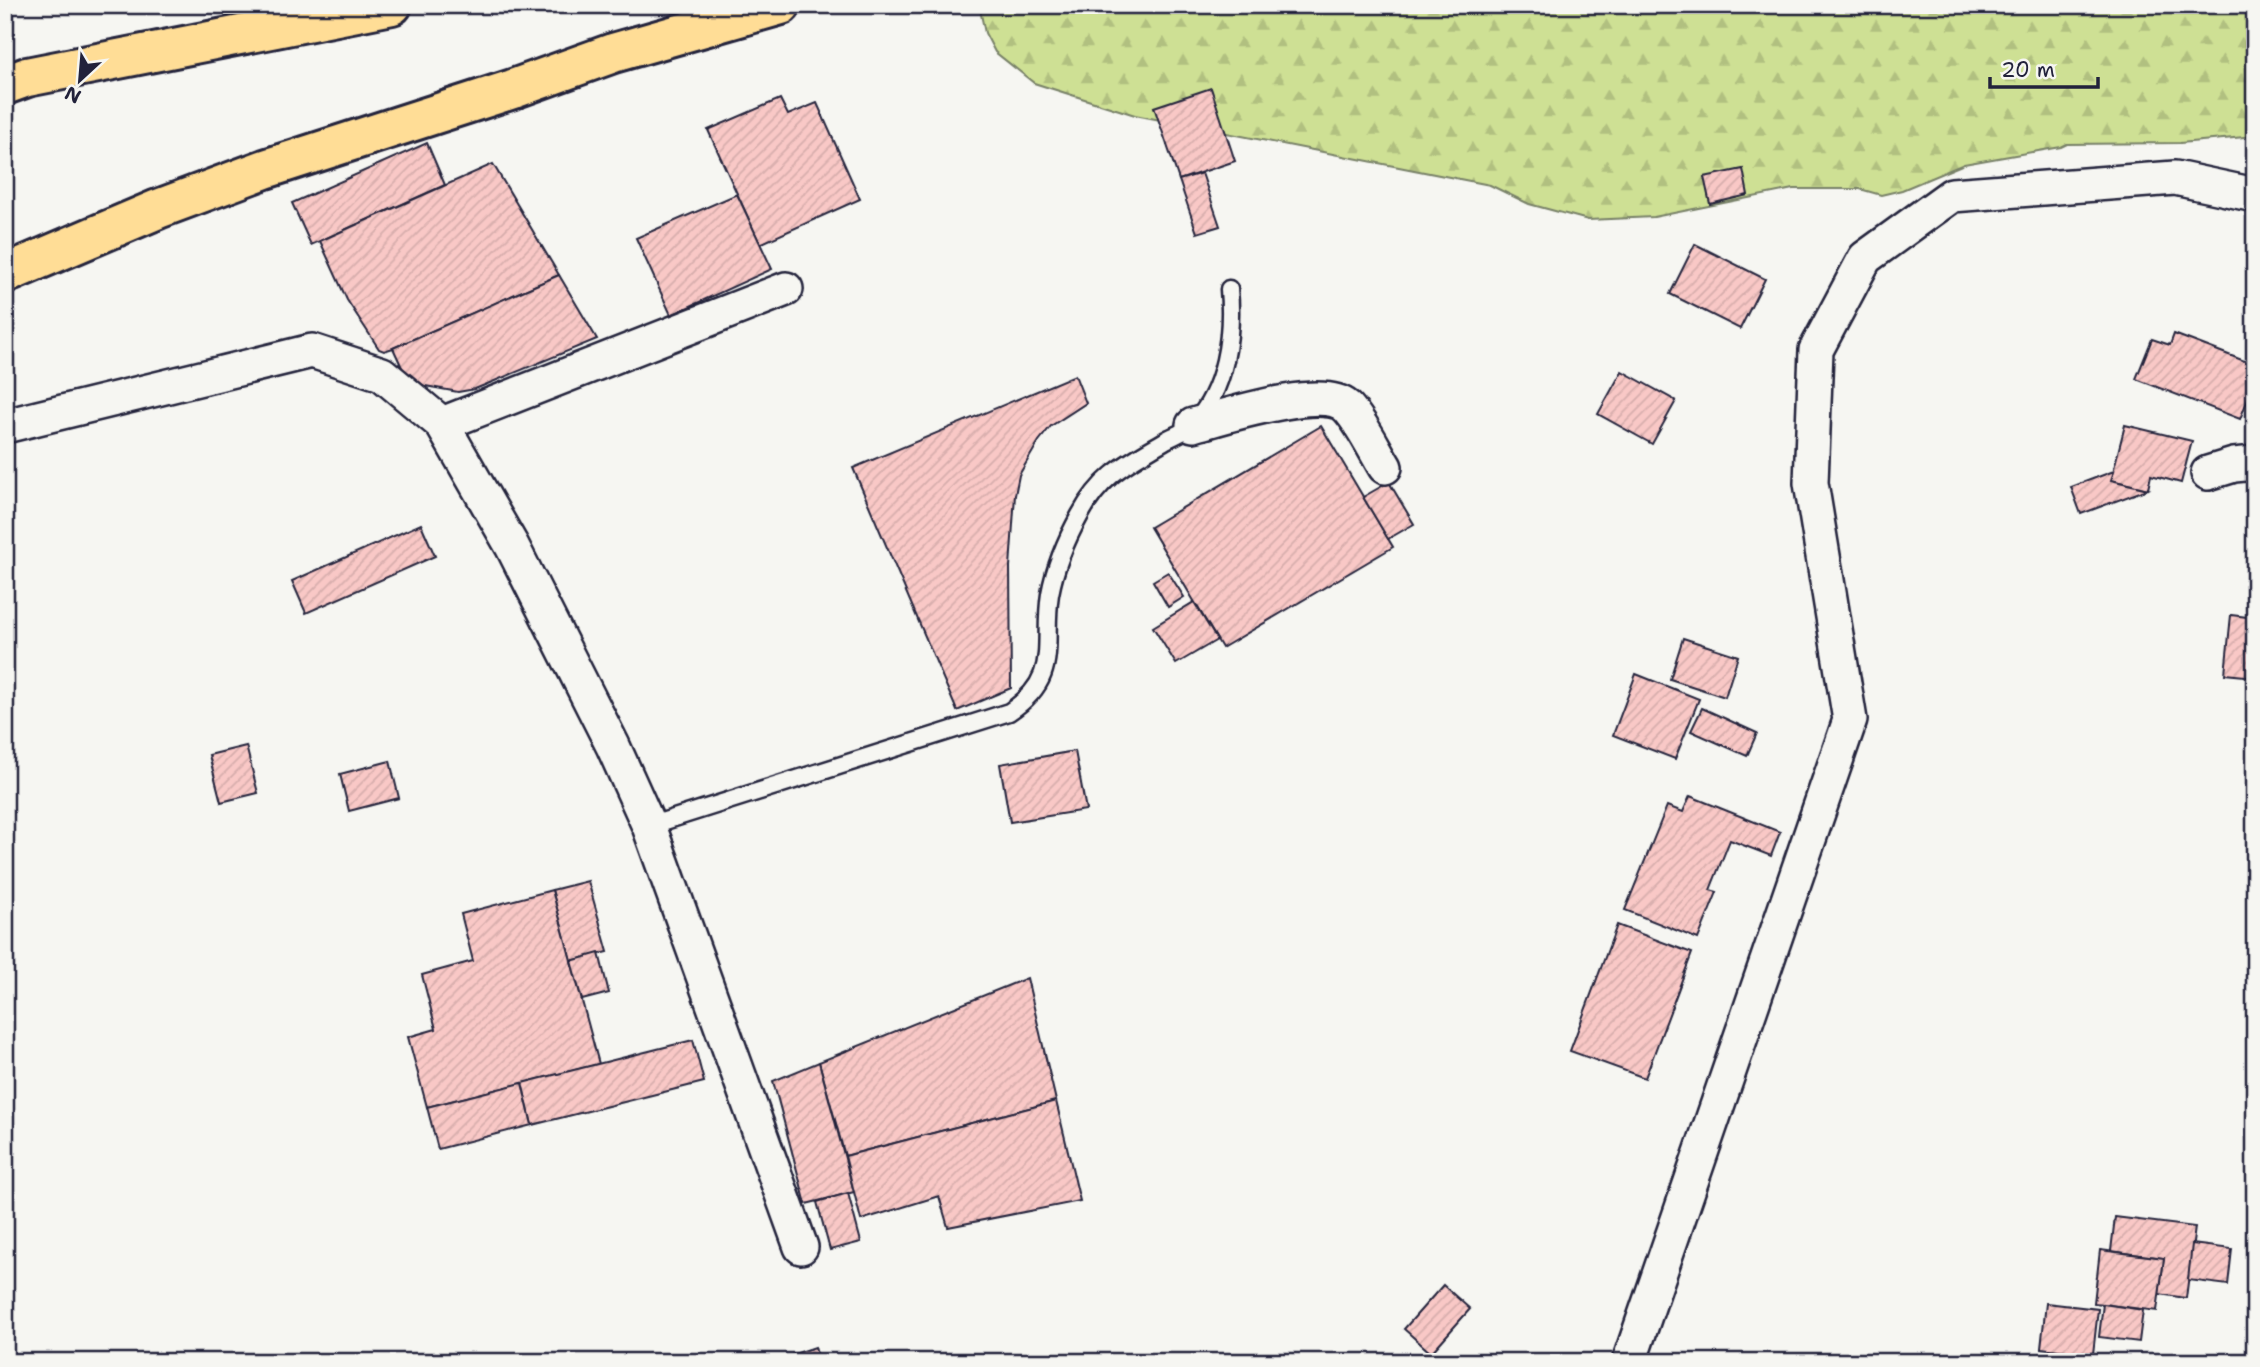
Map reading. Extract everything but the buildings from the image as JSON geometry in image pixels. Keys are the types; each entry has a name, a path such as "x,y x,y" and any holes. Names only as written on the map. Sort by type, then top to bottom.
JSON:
{"highway":[{"path":"16,81 392,5"},
{"path":"5,274 145,214 265,169 513,89 613,53 781,5"}],"street":[{"path":"1629,1362 1850,720 1811,483 1816,350 1865,258 1952,195 2175,178 2255,195"},
{"path":"442,424 786,289"},
{"path":"5,426 312,351 382,374 442,424 512,546 613,746 649,826 801,1247"},
{"path":"1193,425 1288,401 1328,398 1347,406 1385,467"},
{"path":"2208,473 2234,465 2255,463"}],"lane":[{"path":"649,826 1009,712 1020,704 1039,682 1045,669 1048,654 1047,623 1058,563 1082,512 1113,471 1193,425 1215,389 1229,343 1229,289"}],"green space":[{"path":"979,5 2255,5 2255,136 2180,143 2067,144 1964,164 1902,190 1881,195 1860,189 1793,189 1654,217 1588,220 1529,204 1490,185 1135,115 1034,83 995,52 985,33"}]}
